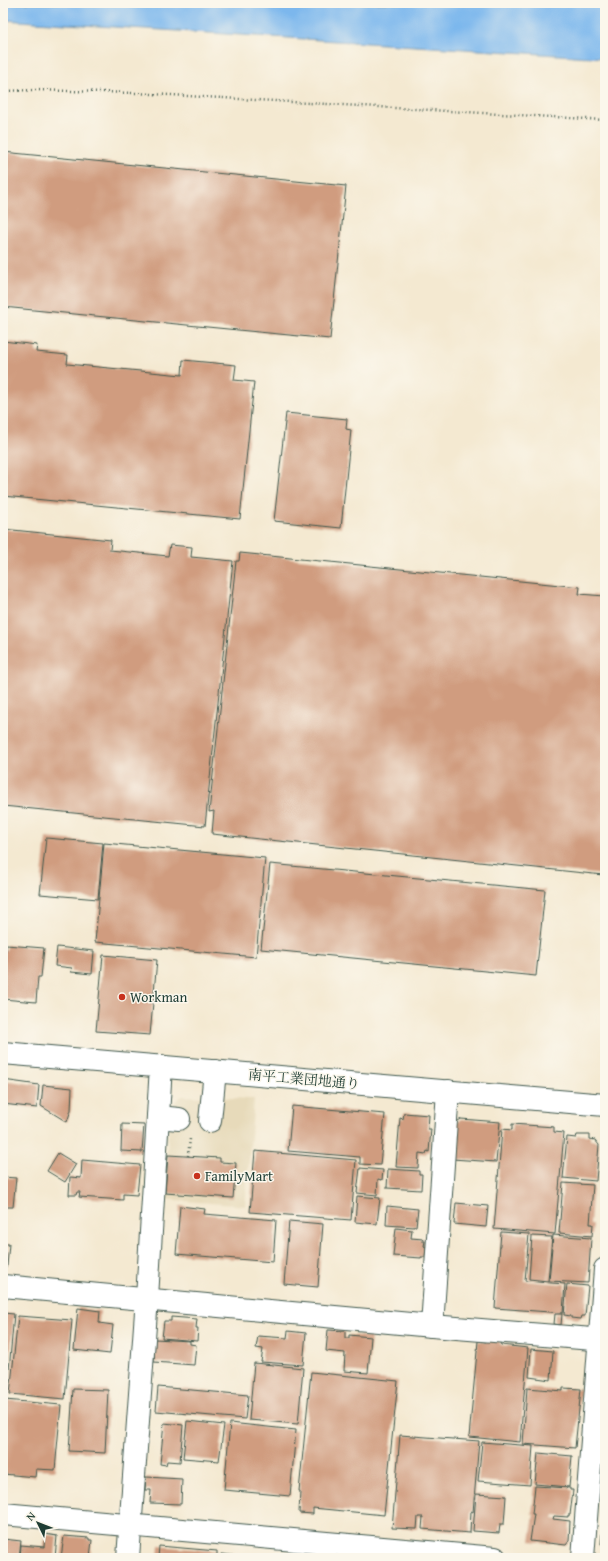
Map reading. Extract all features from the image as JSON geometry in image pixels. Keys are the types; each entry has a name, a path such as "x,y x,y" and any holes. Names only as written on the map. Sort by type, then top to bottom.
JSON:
{"street":[{"name":"南平工業団地通り","path":"3,1053 605,1105"},
{"path":"128,1558 146,1298 168,1118 161,1066"},
{"path":"210,1121 215,1071"},
{"path":"432,1326 450,1173 448,1091"},
{"path":"583,1558 602,1339 605,1269"},
{"path":"3,1286 346,1312 432,1326 602,1339"},
{"path":"3,1514 495,1558"}],"path":[{"path":"3,91 35,90 135,93 605,120"},
{"path":"188,1156 190,1138"}],"shaded area":[{"path":"182,1096 254,1099 245,1206 164,1199 170,1106"}],"water":[{"path":"3,3 605,3 605,58 3,20"}],"building":[{"path":"3,152 346,186 330,339 3,307"},
{"path":"3,341 37,345 36,352 68,355 67,364 182,375 183,360 236,365 234,380 254,382 240,519 3,496"},
{"path":"286,413 347,419 346,429 351,430 341,528 274,521"},
{"path":"3,529 111,540 110,550 168,556 170,545 192,547 191,557 233,561 205,826 3,806"},
{"path":"240,553 580,587 579,594 605,596 605,858 603,875 212,834 214,811 209,812 236,561 239,561"},
{"path":"46,838 103,843 98,899 40,894"},
{"path":"104,843 265,858 256,957 95,942"},
{"path":"270,864 545,890 536,976 261,949"},
{"path":"6,945 44,948 41,977 38,977 36,1002 3,999 3,951 6,951"},
{"path":"57,947 94,951 92,974 71,972 72,968 55,966"},
{"path":"103,955 157,960 150,1035 96,1031"},
{"path":"3,1080 39,1085 37,1108 3,1104"},
{"path":"43,1085 72,1088 71,1110 67,1122 41,1106"},
{"path":"292,1106 385,1114 380,1165 360,1164 360,1157 288,1151"},
{"path":"404,1113 429,1115 428,1129 431,1129 429,1152 427,1151 426,1154 419,1153 418,1168 396,1167 400,1118 403,1119"},
{"path":"461,1119 500,1122 496,1162 452,1159 454,1124"},
{"path":"122,1124 144,1125 142,1152 121,1151"},
{"path":"512,1124 554,1127 554,1132 564,1133 555,1234 494,1229 502,1129 512,1130"},
{"path":"577,1135 590,1135 590,1139 595,1140 599,1145 596,1181 563,1178 567,1137 576,1138"},
{"path":"255,1151 356,1160 351,1220 250,1212"},
{"path":"58,1153 76,1164 65,1182 47,1171"},
{"path":"168,1155 220,1158 220,1162 236,1163 233,1198 165,1193"},
{"path":"82,1160 140,1165 137,1195 123,1194 123,1200 79,1197 80,1192 77,1192 76,1195 69,1195 70,1177 81,1178"},
{"path":"360,1168 383,1170 382,1180 378,1179 377,1195 357,1193"},
{"path":"388,1169 419,1171 419,1174 422,1174 421,1190 387,1188"},
{"path":"3,1177 16,1178 13,1207 3,1207"},
{"path":"563,1183 593,1185 590,1224 593,1224 592,1236 559,1233"},
{"path":"357,1196 380,1198 377,1224 355,1222"},
{"path":"456,1203 488,1206 486,1227 454,1224"},
{"path":"180,1206 205,1209 204,1214 276,1220 273,1262 176,1254"},
{"path":"387,1206 418,1209 416,1226 386,1225"},
{"path":"289,1221 323,1224 318,1287 284,1284"},
{"path":"396,1228 412,1230 411,1238 423,1239 422,1241 425,1241 425,1257 393,1256"},
{"path":"501,1232 529,1234 525,1281 565,1284 563,1313 495,1308"},
{"path":"553,1235 591,1238 588,1283 549,1281"},
{"path":"532,1236 552,1237 548,1281 529,1279"},
{"path":"3,1244 9,1244 7,1266 3,1266"},
{"path":"567,1284 588,1286 585,1316 581,1316 580,1319 571,1318 571,1316 564,1315"},
{"path":"78,1308 100,1311 99,1323 113,1325 110,1354 74,1350"},
{"path":"3,1313 14,1314 7,1393 3,1393"},
{"path":"555,1314 562,1314 561,1325 554,1324"},
{"path":"18,1316 72,1320 65,1399 10,1394"},
{"path":"171,1317 197,1319 197,1341 162,1338 164,1321 171,1321"},
{"path":"328,1330 345,1331 345,1338 349,1338 349,1335 371,1337 368,1373 344,1371 345,1353 326,1351"},
{"path":"288,1331 306,1333 303,1365 261,1362 263,1349 256,1348 258,1336 287,1338"},
{"path":"155,1339 190,1341 190,1344 196,1345 194,1365 154,1362"},
{"path":"486,1340 499,1341 501,1345 528,1348 520,1442 469,1437 478,1341 486,1342"},
{"path":"531,1349 553,1351 551,1380 529,1377"},
{"path":"254,1363 303,1368 298,1424 249,1420"},
{"path":"311,1372 398,1381 384,1515 313,1508 313,1514 299,1513 299,1491"},
{"path":"158,1387 248,1395 245,1419 156,1411"},
{"path":"527,1388 563,1391 563,1388 581,1389 575,1448 523,1444"},
{"path":"73,1389 108,1390 105,1453 69,1451"},
{"path":"3,1397 5,1397 5,1400 61,1405 55,1470 36,1469 35,1477 3,1474"},
{"path":"187,1421 224,1425 219,1461 183,1458"},
{"path":"164,1423 183,1425 180,1462 167,1461 166,1465 160,1464"},
{"path":"230,1423 296,1430 290,1496 224,1490"},
{"path":"400,1435 479,1441 470,1533 422,1529 423,1517 418,1517 417,1529 392,1528"},
{"path":"482,1442 533,1446 530,1485 478,1481"},
{"path":"538,1453 572,1456 569,1487 535,1484"},
{"path":"146,1477 182,1479 181,1504 150,1503 151,1490 145,1490"},
{"path":"535,1486 570,1488 570,1490 573,1490 570,1515 568,1515 568,1517 554,1516 553,1519 570,1521 569,1541 566,1545 530,1541 534,1514 532,1514"},
{"path":"476,1494 506,1496 504,1524 500,1524 499,1533 473,1531"},
{"path":"605,1505 605,1545 601,1544"},
{"path":"45,1534 57,1536 55,1558 20,1558 21,1545 44,1547"},
{"path":"64,1536 89,1538 89,1540 92,1540 90,1558 61,1558"},
{"path":"3,1539 21,1541 19,1558 3,1558"},
{"path":"159,1546 217,1551 217,1558 158,1558"},
{"path":"221,1554 247,1557 247,1558 220,1558"}],"place":[{"name":"Workman","path":"122,997"},
{"name":"FamilyMart","path":"197,1176"}]}
